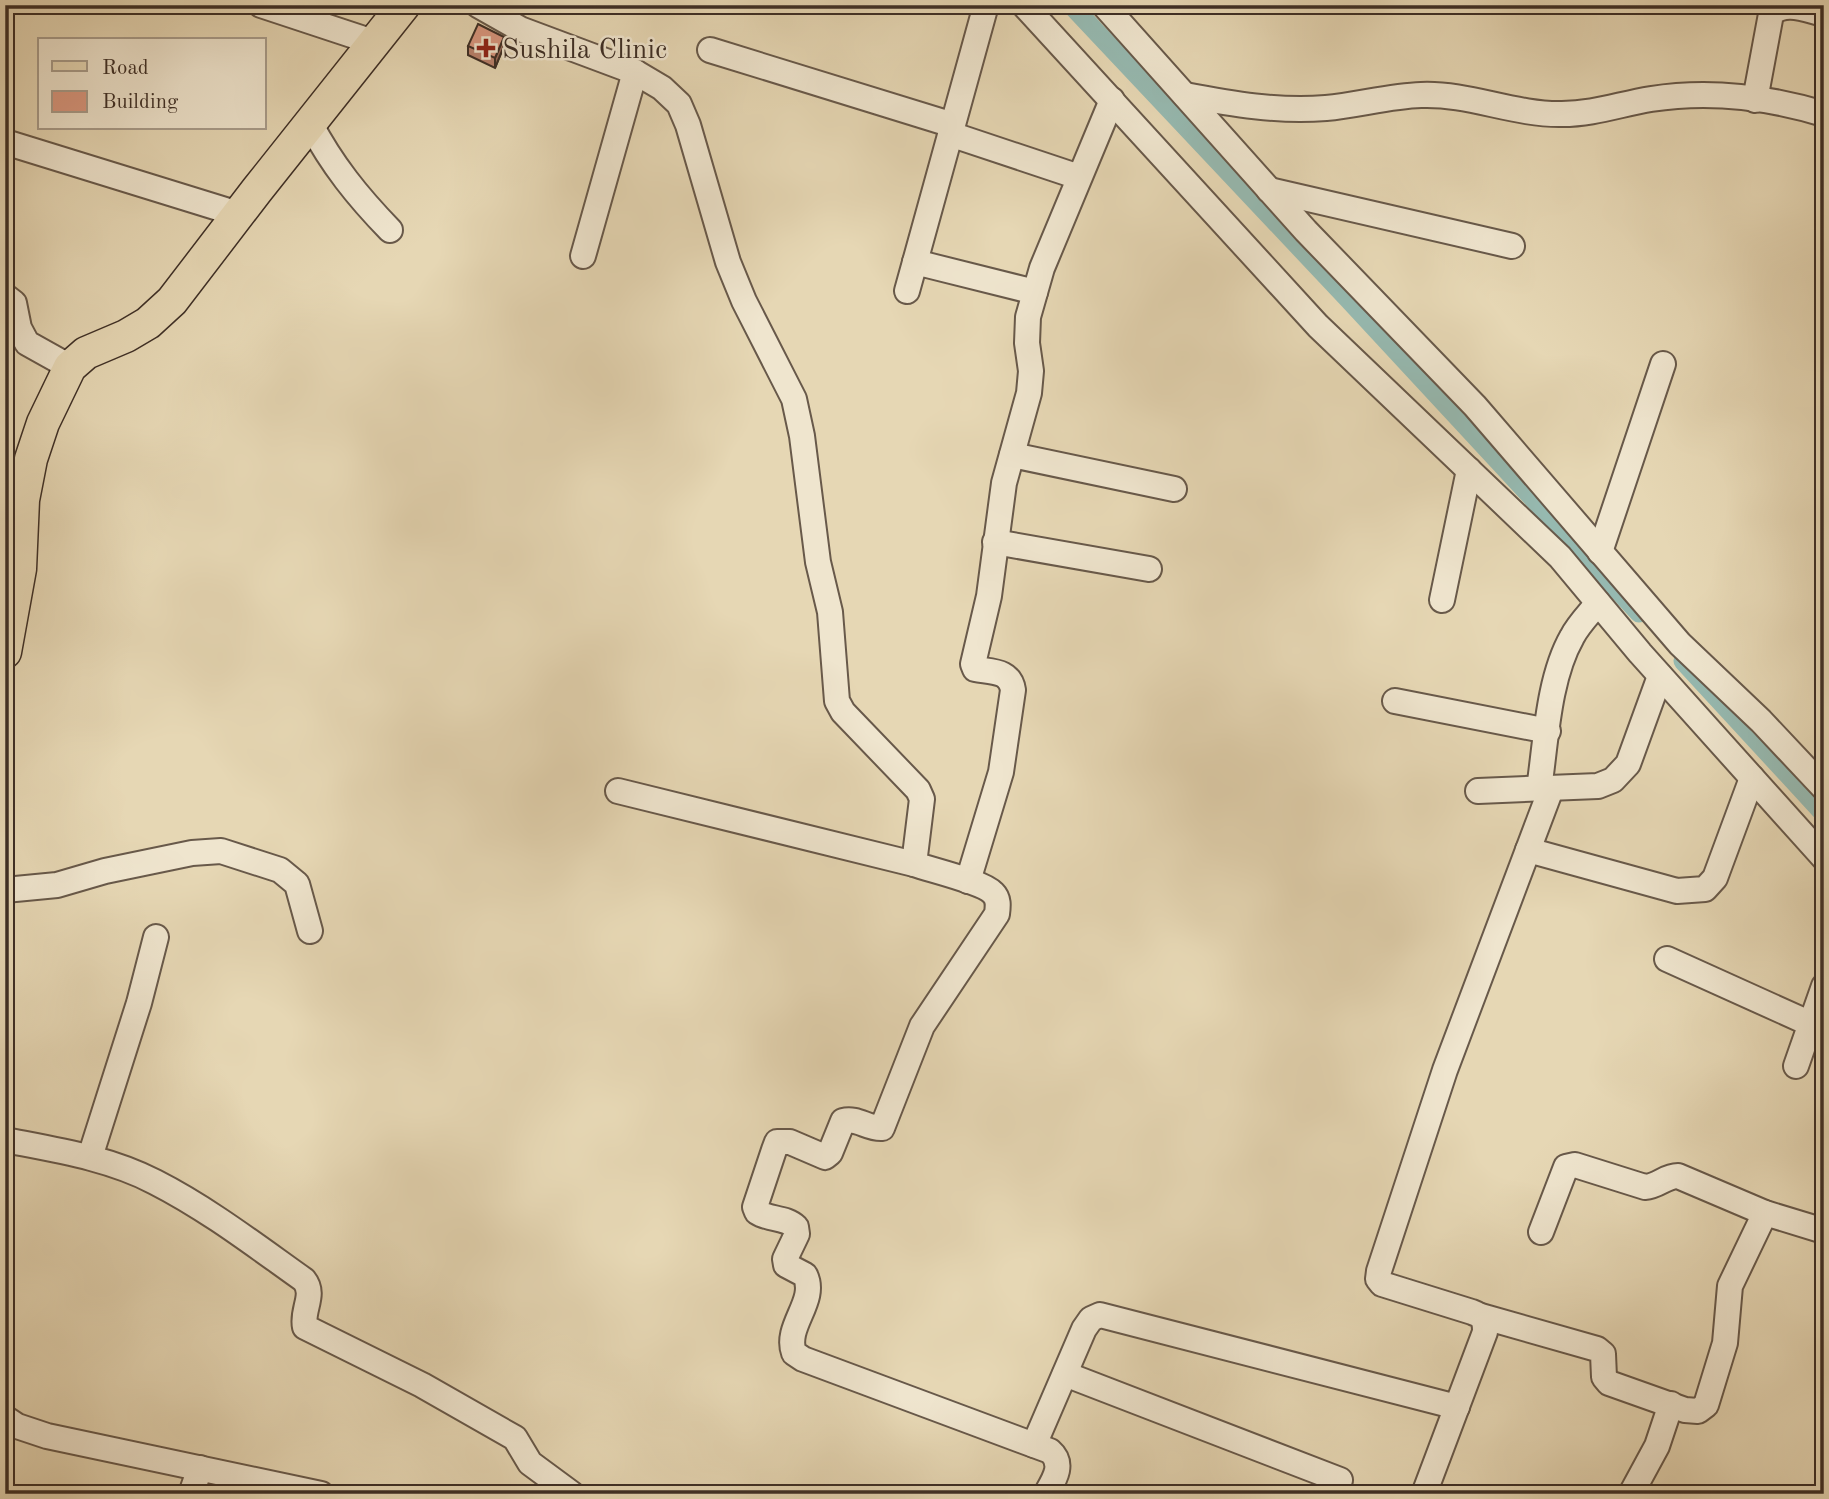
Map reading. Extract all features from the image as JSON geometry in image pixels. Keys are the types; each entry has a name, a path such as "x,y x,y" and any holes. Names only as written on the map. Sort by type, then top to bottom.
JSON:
{"main road":[{"path":"5,652 20,569 14,497 43,423 70,367 86,353 126,337 148,323 172,301 404,5"}],"street":[{"path":"261,5 373,42"},
{"path":"478,5 520,29 635,72 662,88 679,104 688,125 728,261 744,301 794,399 802,436 818,562 830,611 836,701 843,712 918,790 922,799 914,864"},
{"path":"906,291 986,5"},
{"path":"1024,5 1318,326 1560,556 1660,676 1824,858"},
{"path":"1104,5 1269,190 1475,406 1680,644 1761,721 1824,788"},
{"path":"1755,100 1771,14 1778,7 1789,5 1824,15"},
{"path":"710,50 951,129 1079,177"},
{"path":"583,256 635,72"},
{"path":"1185,95 1271,109 1323,108 1421,95 1460,98 1524,112 1562,114 1600,112 1648,100 1709,94 1774,102 1824,114"},
{"path":"968,881 1001,772 1013,690 1012,680 1007,675 975,669 973,664 989,596 1000,503 1029,393 1031,371 1027,344 1028,317 1042,268 1112,100"},
{"path":"310,123 325,153 340,174 355,194 390,230"},
{"path":"5,142 238,214"},
{"path":"1269,190 1511,246"},
{"path":"915,261 1035,292"},
{"path":"5,296 14,303 19,328 27,342 70,367"},
{"path":"1600,552 1662,364"},
{"path":"1012,455 1174,489"},
{"path":"1442,600 1469,470"},
{"path":"995,542 1149,569"},
{"path":"1598,603 1572,636 1562,660 1548,731 1545,789 1528,850 1445,1070 1378,1279 1382,1284 1597,1349 1603,1354 1604,1377 1609,1383 1671,1405 1698,1411 1706,1405 1725,1343 1730,1286 1765,1213"},
{"path":"1478,791 1598,786 1613,780 1628,764 1660,676"},
{"path":"1395,701 1548,731"},
{"path":"1528,850 1677,891 1705,889 1715,878 1752,779"},
{"path":"618,791 914,864 993,892 998,902 997,914 922,1026 882,1128 854,1120 843,1121 830,1153 825,1157 790,1142 777,1143 755,1207 763,1216 786,1220 796,1227 796,1234 785,1259 786,1265 805,1275 809,1289 792,1339 794,1353 803,1359 1050,1451 1056,1456 1058,1467 1046,1494"},
{"path":"5,890 57,885 154,860 221,851 280,870 297,884 310,931"},
{"path":"90,1157 139,1003 156,937"},
{"path":"1667,958 1811,1024"},
{"path":"1796,1066 1824,986"},
{"path":"5,1140 90,1157 154,1181 182,1196 294,1272 309,1286 310,1294 303,1319 305,1327 422,1385 515,1438 530,1463 572,1494"},
{"path":"1541,1232 1566,1167 1575,1165 1645,1186 1656,1186 1670,1176 1678,1176 1765,1213 1824,1231"},
{"path":"1034,1445 1084,1329 1091,1319 1100,1315 1457,1407"},
{"path":"1424,1494 1485,1332 1481,1315"},
{"path":"1065,1374 1340,1480"},
{"path":"1631,1494 1657,1446 1671,1405"},
{"path":"5,1418 17,1426 47,1436 321,1494"},
{"path":"191,1494 200,1468"}],"building":[{"path":"478,24 504,37 495,58 468,46"}],"waterway":[{"path":"1071,5 1639,613"},
{"path":"1683,661 1824,814"}],"place":[{"name":"Sushila Clinic","path":"486,48"}]}
